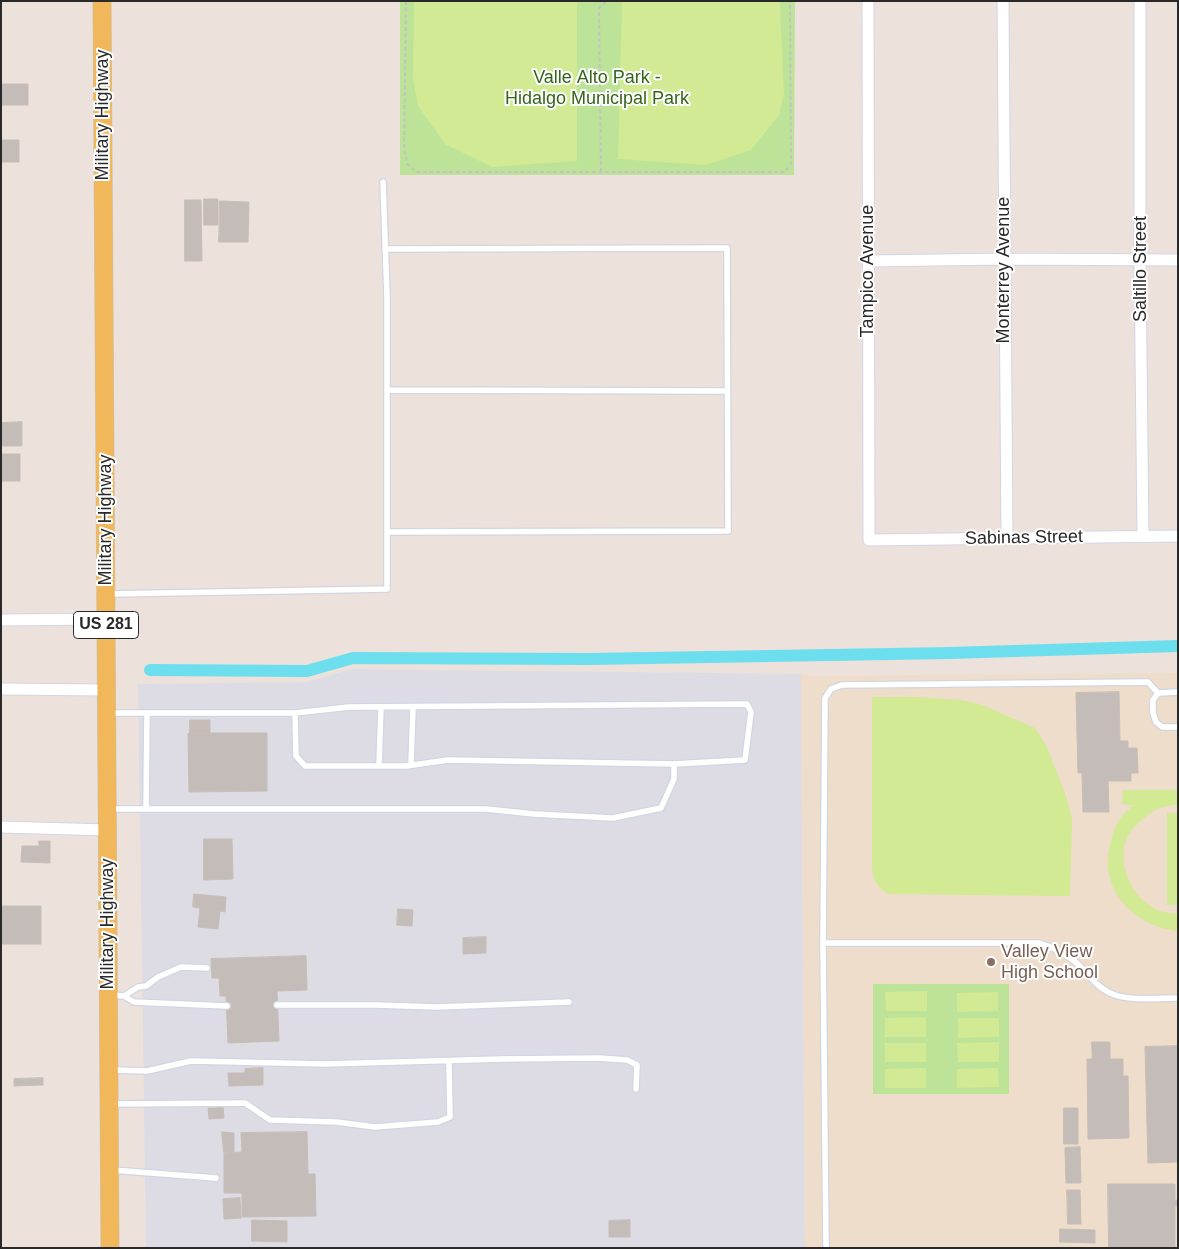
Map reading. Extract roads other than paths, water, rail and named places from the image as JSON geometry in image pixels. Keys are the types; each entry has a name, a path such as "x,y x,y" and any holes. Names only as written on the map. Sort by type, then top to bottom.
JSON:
{"main road":[{"name":"Military Highway","path":"102,1 106,713 108,830 116,996 110,1070 110,1248"}],"street":[{"name":"Tampico Avenue","path":"868,1 869,540"},
{"name":"Monterrey Avenue","path":"1003,1 1007,538"},
{"name":"Saltillo Street","path":"1140,1 1143,536"},
{"path":"868,261 1178,260"},
{"name":"Sabinas Street","path":"869,540 1178,536"},
{"path":"1,620 106,618"},
{"path":"1,689 106,690"},
{"path":"1,827 108,830"}],"lane":[{"path":"106,594 387,589 387,390 383,182"},
{"path":"385,249 727,248 728,531 387,532"},
{"path":"387,390 727,391"},
{"path":"826,1248 823,943 825,698 831,689 842,685 1148,682 1158,693"},
{"path":"1158,693 1178,692"},
{"path":"1158,693 1153,700 1153,713 1156,722 1162,727 1178,727"},
{"path":"106,713 295,713 349,707 747,704 751,712 745,760 674,764 448,760 411,766 304,766 296,756 295,713"},
{"path":"379,766 381,707"},
{"path":"411,766 413,707"},
{"path":"146,713 146,809"},
{"path":"108,809 486,809 534,814 613,818 661,808 674,779 674,764"},
{"path":"823,943 1038,943 1058,949 1075,962 1090,979 1116,996 1178,998"},
{"path":"116,996 146,986 158,977 181,968 208,968"},
{"path":"116,996 134,1002 227,1006"},
{"path":"277,1005 376,1004 437,1007 569,1002"},
{"path":"110,1070 147,1071 191,1062 325,1064 546,1058 627,1060 637,1065 636,1089"},
{"path":"110,1104 245,1103 270,1120 336,1122 375,1127 438,1122 450,1117 449,1061"},
{"path":"110,1170 216,1178"}],"waterway":[{"path":"150,670 307,671 353,658 589,659 950,653 1178,646"}],"place":[{"name":"Valley View High School","path":"991,962"}],"park label":[{"name":"Valle Alto Park - Hidalgo Municipal Park","path":"597,88"}]}
